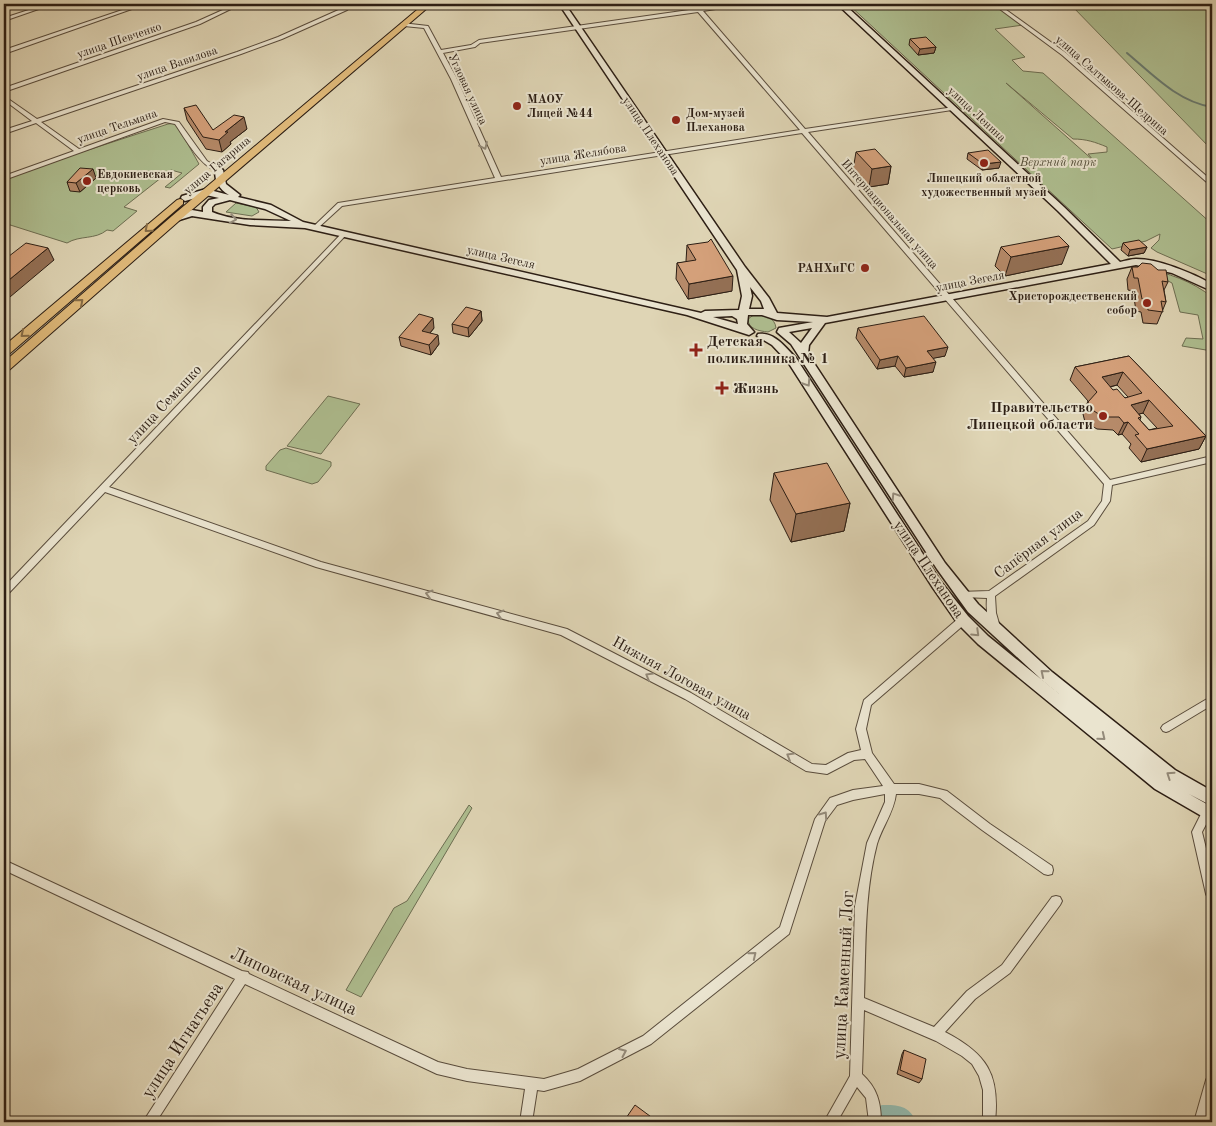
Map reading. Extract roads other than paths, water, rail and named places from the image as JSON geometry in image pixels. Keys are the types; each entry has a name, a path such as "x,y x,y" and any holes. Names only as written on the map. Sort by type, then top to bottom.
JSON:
{"main road":[{"name":"улица Гагарина","path":"4,352 417,4"},
{"name":"улица Гагарина","path":"4,368 206,192 428,4"},
{"name":"улица Плеханова","path":"562,4 741,269 766,300 773,315 783,326 782,331 795,342 941,566 962,594 996,631 1047,676 1211,809"},
{"name":"улица Ленина","path":"840,4 1108,254 1117,265"},
{"path":"219,170 219,181 229,192 268,207 306,225"},
{"path":"185,198 206,192 254,202"},
{"path":"215,216 208,213 207,207 212,202 233,198"},
{"path":"250,222 264,215 268,207"},
{"path":"176,218 192,213 250,222 306,225"},
{"name":"улица Зегеля","path":"306,225 690,313 746,330"},
{"name":"улица Зегеля","path":"762,336 776,335 782,331 824,322 1136,262 1165,267 1212,288"},
{"name":"улица Плеханова","path":"741,269 747,294 741,323 746,330 776,343 797,368 937,585 962,620 983,640 1160,784 1211,809"},
{"name":"улица Зегеля","path":"690,313 743,313 753,311 824,322"},
{"path":"727,325 735,317 743,313"},
{"path":"803,354 804,345 824,322"}],"street":[{"path":"4,20 51,4"},
{"path":"4,52 144,4"},
{"name":"улица Шевченко","path":"4,90 198,23 240,4"},
{"name":"улица Вавилова","path":"4,132 280,38 345,9 352,4"},
{"name":"Интернациональная улица","path":"694,4 1108,483"},
{"path":"440,52 473,46 478,42 740,4"},
{"name":"улица Салтыкова-Щедрина","path":"995,4 1064,54 1212,184"},
{"name":"Угловая улица","path":"404,24 426,27 440,52 499,179"},
{"path":"4,98 78,151"},
{"name":"улица Желябова","path":"316,227 340,204 952,108"},
{"name":"улица Тельмана","path":"4,178 165,120 177,123 205,162 219,170"},
{"name":"улица Семашко","path":"4,593 344,234"},
{"path":"1108,483 1212,459"},
{"name":"Сапёрная улица","path":"962,594 991,595 1091,523 1106,501 1108,483"},
{"name":"Нижняя Логовая улица","path":"103,488 319,565 564,632 688,696 810,768 828,770 852,756 867,754"},
{"name":"Сапёрная улица","path":"991,595 991,613 996,631"},
{"path":"891,789 867,754 861,729 866,703 962,620"},
{"path":"1166,728 1212,700"},
{"name":"Липовская улица","path":"4,865 437,1068 544,1085 580,1075 647,1040 785,930 820,818 834,802 853,795 891,789 919,788 943,794 986,827 1048,870"},
{"name":"улица Каменный Лог","path":"856,1077 861,906 872,843 890,802 891,789"},
{"path":"1211,809 1197,832 1212,894"},
{"path":"935,1035 971,995 1006,969 1056,901"},
{"name":"улица Игнатьева","path":"150,1122 244,976"},
{"path":"859,1002 962,1048 977,1061 986,1077 991,1101 989,1122"},
{"path":"830,1122 856,1077 870,1090 875,1109 875,1122"},
{"path":"1200,1122 1212,1080"},
{"path":"526,1122 532,1083"}],"waterway":[{"path":"1127,53 1177,93 1200,104 1212,107"},
{"path":"882,1118 899,1118 903,1122"}],"place":[{"name":"МАОУ Лицей №44","path":"517,106"},
{"name":"Дом-музей Плеханова","path":"676,120"},
{"name":"Липецкий областной художественный музей","path":"984,163"},
{"name":"Евдокиевская церковь","path":"87,181"},
{"name":"РАНХиГС","path":"865,268"},
{"name":"Христорождественский собор","path":"1147,303"},
{"name":"Детская поликлиника № 1","path":"696,350"},
{"name":"Жизнь","path":"722,388"},
{"name":"Правительство Липецкой области","path":"1103,416"}],"park label":[{"name":"Верхний парк","path":"1058,162"}]}
